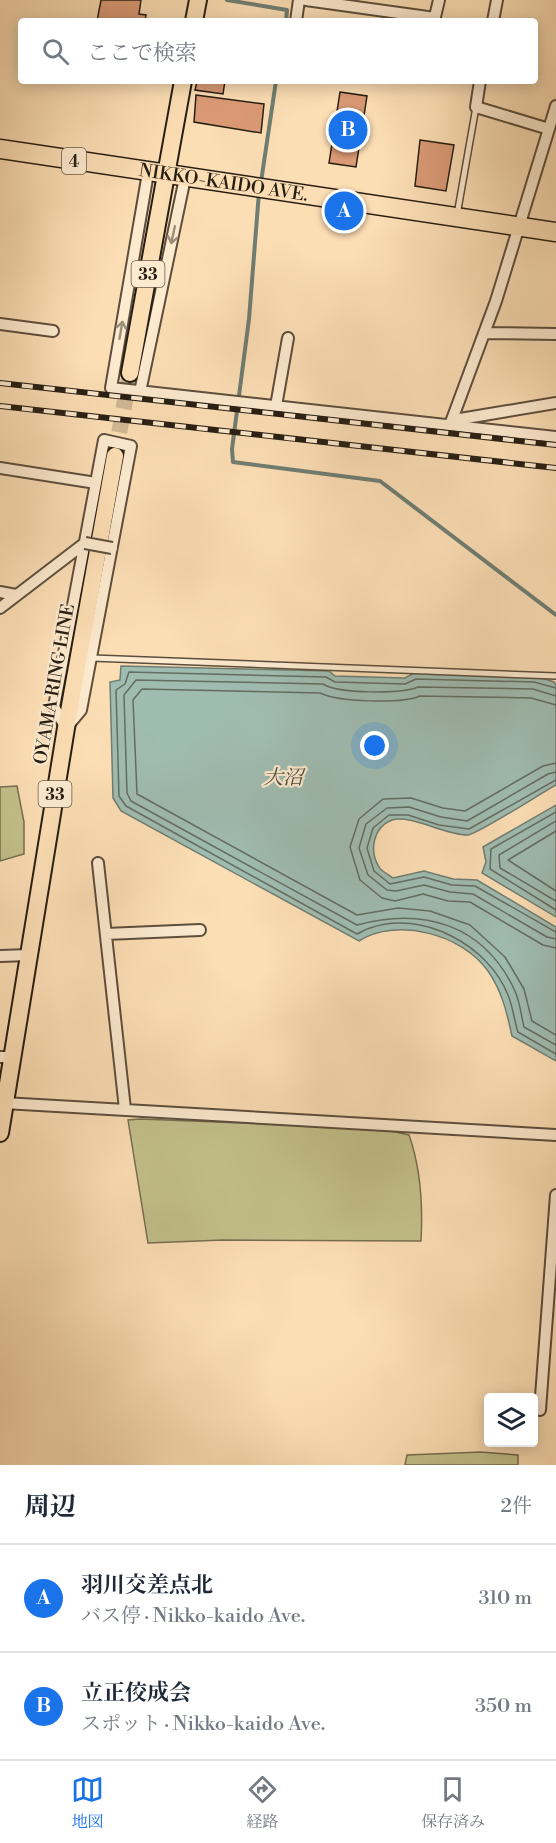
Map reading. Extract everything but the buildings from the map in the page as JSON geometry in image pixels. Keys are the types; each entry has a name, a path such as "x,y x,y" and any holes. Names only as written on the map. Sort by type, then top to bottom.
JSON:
{"highway":[{"name":"NIKKO-KAIDO AVE.","path":"0,149 157,174 556,231"}],"main road":[{"path":"195,18 198,0"},
{"name":"33","path":"130,373 157,174 182,84"},
{"name":"OYAMA RING LINE","path":"0,1133 6,1057 28,955 115,456"}],"street":[{"path":"296,18 299,0"},
{"path":"306,0 428,18"},
{"path":"435,18 439,0"},
{"path":"494,18 497,0"},
{"path":"480,84 476,107 549,129"},
{"path":"450,425 484,333 556,106"},
{"path":"157,174 111,388 556,437"},
{"path":"140,392 185,178"},
{"path":"0,324 53,331"},
{"path":"484,333 556,334"},
{"path":"276,405 288,338"},
{"path":"450,425 460,419 556,403"},
{"path":"104,440 131,446 81,710 66,728 54,707 104,440"},
{"path":"0,468 96,483"},
{"path":"0,608 85,543 112,548"},
{"path":"0,592 16,595"},
{"path":"98,863 125,1109"},
{"path":"106,934 200,930"},
{"path":"0,956 28,955"},
{"path":"4,1103 556,1135"},
{"path":"540,1410 556,1195"}],"lane":[{"path":"456,216 476,107"},
{"path":"92,658 556,676"}],"shaded area":[{"path":"17,786 24,822 24,854 0,861 0,787"},
{"path":"128,1120 377,1128 409,1135 420,1187 421,1241 223,1240 148,1243"},
{"path":"481,1452 518,1455 518,1465 405,1465 407,1455"}],"water":[{"name":"大沼","path":"121,666 329,671 335,676 405,678 414,673 536,676 554,682 556,685 556,785 497,821 468,835 409,820 392,820 386,823 377,834 374,854 379,867 393,878 424,871 453,879 477,880 556,927 556,1061 512,1036 497,986 477,958 462,947 428,933 410,930 392,930 374,934 359,941 121,811 113,798 110,682 120,680"},
{"path":"556,805 556,917 482,873 486,862 483,847"}],"waterway":[{"path":"227,0 287,10 286,18"},
{"path":"261,182 276,84"},
{"path":"259,192 249,319 232,449 233,462 380,481 556,615"}],"tunnel":[{"path":"115,456 130,373"}],"railway":[{"path":"0,383 556,445"},
{"path":"0,406 556,468"}],"place":[{"name":"立正佼成会","path":"348,130"},
{"name":"羽川交差点北","path":"344,211"}]}
